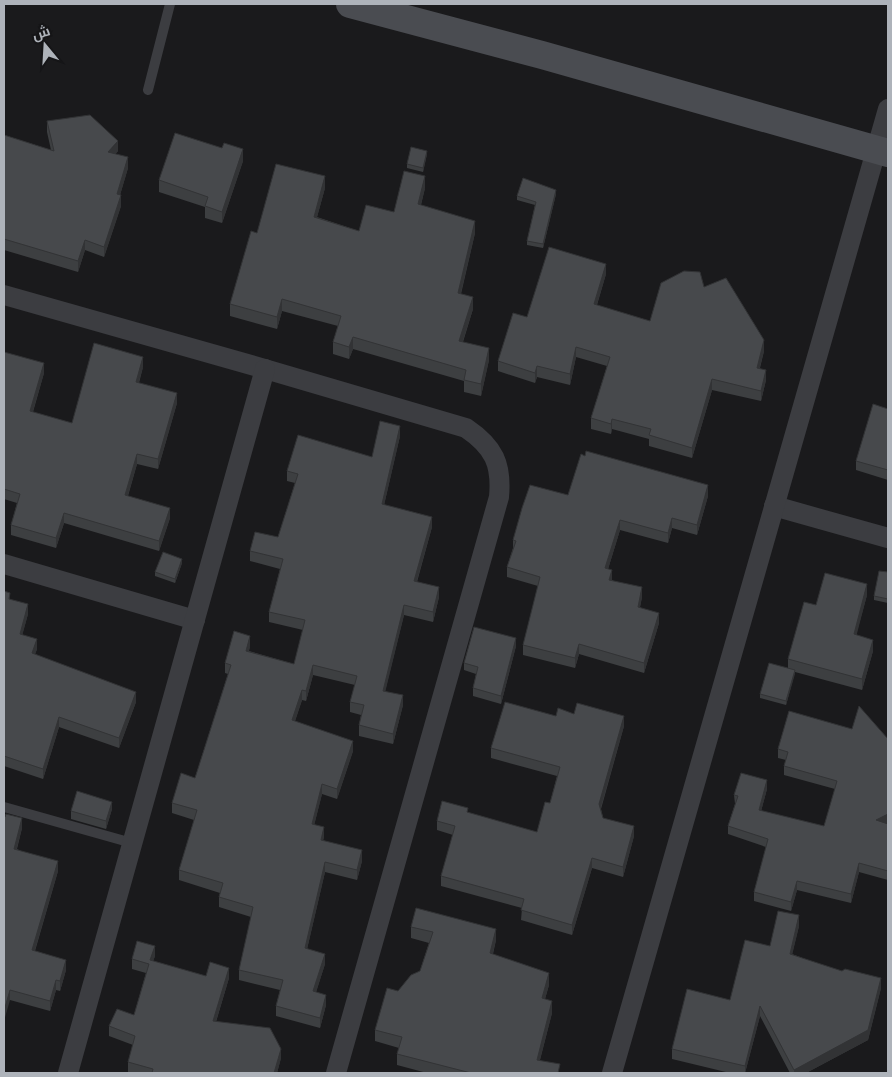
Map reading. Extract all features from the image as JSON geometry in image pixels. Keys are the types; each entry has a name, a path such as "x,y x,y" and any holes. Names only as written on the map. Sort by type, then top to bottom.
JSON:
{"main road":[{"path":"350,4 552,58 882,151"}],"street":[{"path":"612,1073 774,506 882,151 888,109"},
{"path":"4,295 466,428 480,437 491,449 498,464 500,481 497,507 336,1073"},
{"path":"68,1073 265,369"},
{"path":"774,506 888,538"},
{"path":"4,564 195,620"}],"lane":[{"path":"148,90 170,4"},
{"path":"4,807 132,843"}],"building":[{"path":"90,115 118,141 108,152 128,157 117,194 121,195 104,247 85,240 78,261 4,239 4,135 54,151 47,121"},
{"path":"175,133 222,148 224,143 243,149 222,212 205,206 208,197 159,180"},
{"path":"411,147 427,151 423,168 407,164"},
{"path":"276,164 325,176 314,217 359,231 366,205 394,212 404,171 425,176 418,204 475,221 458,293 473,297 459,341 489,348 481,384 464,380 466,370 353,337 349,347 333,342 341,316 282,299 277,317 230,304 251,231 257,233"},
{"path":"523,178 556,190 543,244 527,241 536,202 517,196"},
{"path":"549,247 606,264 594,304 650,321 661,283 684,271 700,272 704,287 726,278 764,340 757,368 766,370 761,391 712,379 692,448 649,435 651,429 612,419 611,424 591,418 610,357 576,347 570,374 537,366 535,373 498,361 513,313 527,317"},
{"path":"94,343 143,357 136,382 177,393 158,459 137,454 125,495 170,508 159,541 64,513 56,538 11,525 20,494 4,489 4,352 44,363 30,411 72,423"},
{"path":"873,404 888,409 888,470 856,461"},
{"path":"380,421 400,426 382,504 432,517 414,581 439,587 433,612 404,605 383,691 403,695 393,734 359,725 364,705 350,702 357,676 313,665 306,691 302,690 292,720 353,741 337,789 322,784 312,824 324,827 321,840 362,850 357,870 325,862 305,948 325,954 313,991 326,995 320,1018 276,1006 283,980 239,970 253,907 219,897 223,883 179,870 197,810 172,803 181,773 195,778 231,665 225,663 234,631 250,636 246,651 294,664 305,620 269,612 283,559 250,551 255,532 278,537 298,474 287,471 298,435 372,457"},
{"path":"586,451 708,485 697,525 672,518 668,533 620,520 605,568 612,570 609,580 642,587 638,607 659,613 644,663 579,644 575,658 523,645 540,577 507,567 516,541 513,540 522,508 530,485 568,495 581,454 585,456"},
{"path":"163,552 182,559 175,579 155,572"},
{"path":"879,571 888,572 888,599 874,596"},
{"path":"825,573 867,584 854,634 873,640 862,679 788,659 804,602 816,605"},
{"path":"4,591 10,593 9,599 28,604 20,634 37,639 32,653 136,692 119,738 59,717 43,769 4,756"},
{"path":"474,627 516,638 501,696 473,688 478,667 464,663"},
{"path":"769,663 795,670 786,701 760,694"},
{"path":"505,702 556,716 558,708 574,714 577,703 624,716 599,804 603,818 634,826 623,867 592,858 572,925 521,910 524,899 441,876 455,826 437,821 442,801 468,808 467,812 537,832 545,802 550,803 560,767 491,748"},
{"path":"859,706 888,739 888,814 876,820 888,824 888,871 859,863 851,894 797,881 791,902 754,892 768,839 728,826 738,796 734,795 741,773 767,780 759,810 824,826 837,781 784,766 788,752 778,749 789,711 852,729"},
{"path":"77,791 112,802 106,821 71,811"},
{"path":"6,814 22,818 14,849 58,861 32,950 66,960 60,981 56,980 50,1001 10,990 4,1011 4,817"},
{"path":"416,908 496,929 490,953 549,973 542,998 552,1001 537,1060 560,1064 558,1073 471,1073 397,1054 402,1037 375,1030 387,988 398,991 411,975 420,971 433,932 411,927"},
{"path":"778,911 799,915 790,954 842,971 845,969 881,978 868,1030 794,1070 760,1006 745,1066 672,1049 687,989 730,1000 745,940 770,946"},
{"path":"137,941 155,946 150,960 206,976 210,962 229,968 213,1021 270,1028 281,1049 274,1073 152,1073 153,1069 128,1062 135,1036 109,1026 117,1009 134,1015 149,964 132,959"}]}
